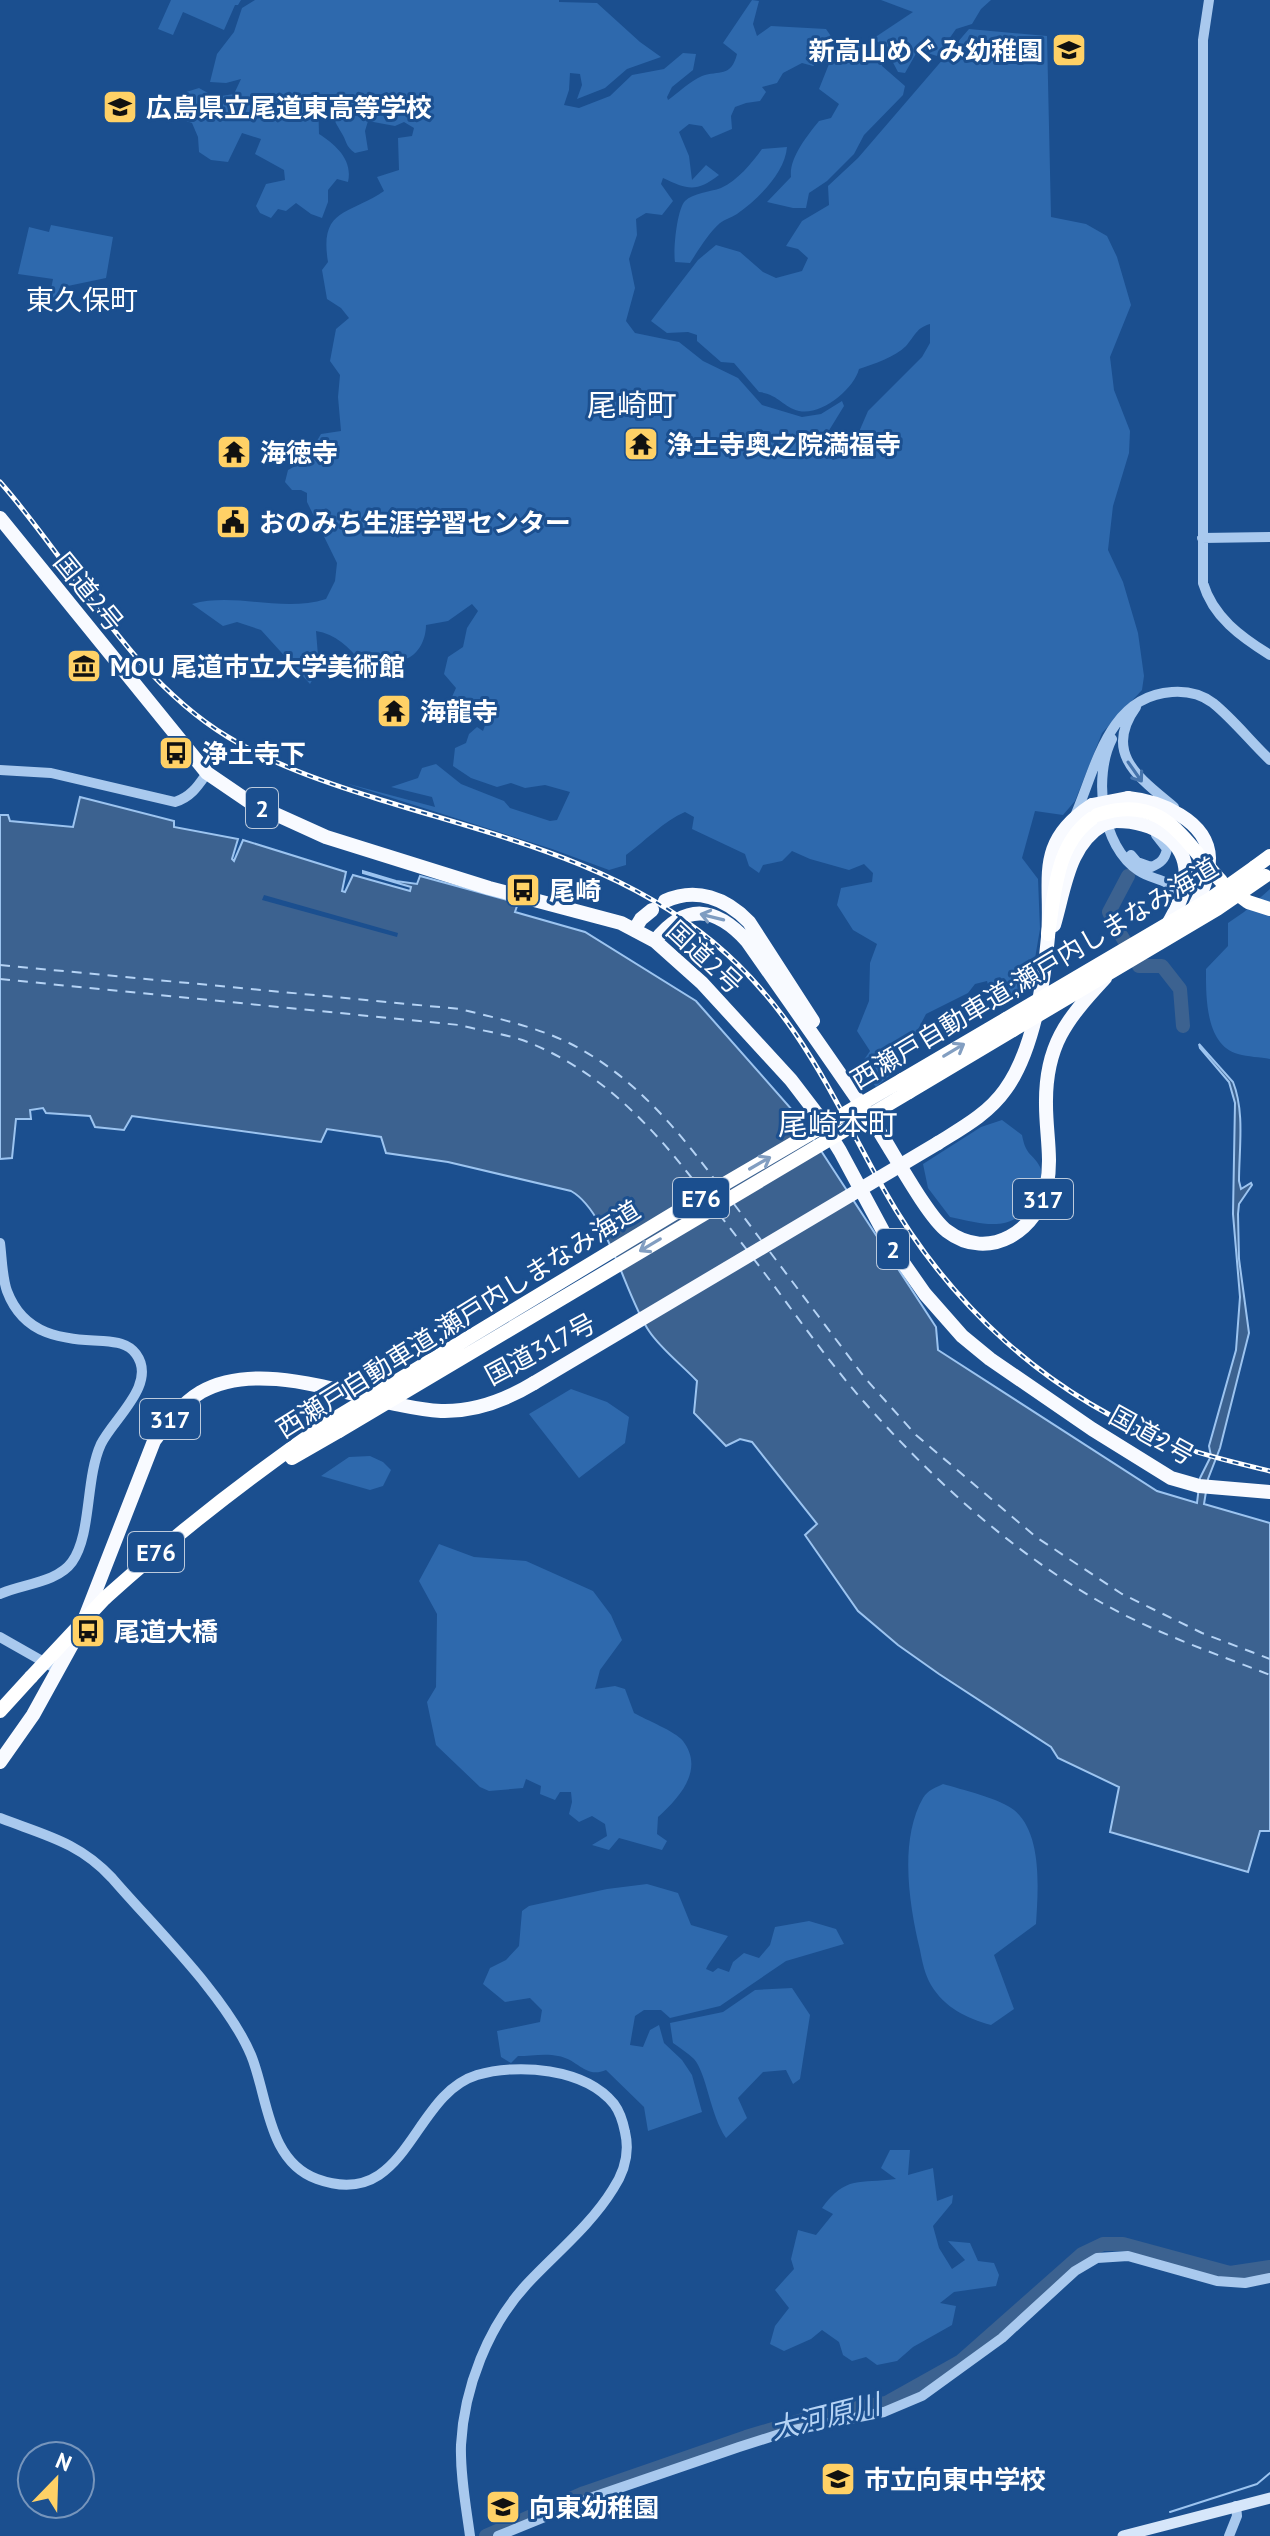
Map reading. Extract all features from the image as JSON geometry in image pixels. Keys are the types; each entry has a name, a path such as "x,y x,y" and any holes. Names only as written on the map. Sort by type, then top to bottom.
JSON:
{"highway":[{"name":"国道2号","path":"0,518 207,773 251,803 326,837 635,929 655,941 702,983 791,1080 840,1151 890,1244 925,1294 962,1336 990,1359 1092,1429 1171,1478 1204,1486 1270,1492"},
{"name":"国道317号","path":"0,1762 33,1715 81,1628 154,1441 169,1420 200,1393 234,1381 273,1380 442,1411 494,1403 534,1383 938,1143 992,1105 1014,1077 1027,1045 1046,952 1071,863 1085,839 1128,798 1160,804 1190,824"},
{"path":"1048,934 1063,856 1076,832 1135,809 1161,817 1181,833 1221,881 1248,902 1270,909"},
{"name":"国道317号","path":"1046,952 1050,857 1059,836 1074,817 1108,817"},
{"name":"317","path":"1108,817 1153,826 1171,839 1184,860 1185,884 1162,936"},
{"name":"317","path":"655,941 681,917 690,915 715,915 736,929 878,1130 933,1214 947,1231 978,1243 994,1243 1020,1232 1033,1219 1047,1186 1047,1075 1053,1047 1074,1014 1106,977 1187,921 1206,880 1207,850 1190,824"},
{"name":"西瀬戸自動車道;瀬戸内しまなみ海道","path":"0,1711 105,1598 210,1508 268,1464 334,1427 673,1214 906,1086 1210,899 1263,872 1270,856"},
{"name":"317","path":"665,901 689,893 702,894 736,909 749,922 878,1130"},
{"path":"635,929 652,910"}],"main road":[{"path":"1123,2536 1270,2498"}],"street":[{"path":"1209,0 1203,40 1203,583 1208,600 1220,617 1270,655"},
{"path":"1202,538 1270,537"},
{"path":"1074,817 1103,744 1124,711 1164,693 1185,691 1212,702 1270,760"},
{"path":"1139,703 1118,728 1108,747 1102,770 1102,796 1110,829 1125,858 1140,872 1161,878 1177,891 1177,908"},
{"path":"1139,703 1125,725 1126,758 1144,784 1173,806 1190,824"},
{"path":"1108,817 1155,833 1165,844 1165,857 1160,864 1151,867 1137,862 1113,824 1106,784 1118,728"},
{"path":"0,770 51,773 175,802 192,793 207,773"},
{"path":"0,1243 6,1290 31,1324 64,1339 120,1343 137,1355 142,1370 137,1391 109,1430 96,1458 83,1528 72,1562 59,1572 0,1594"},
{"path":"0,1637 58,1671"},
{"path":"0,1818 53,1836 99,1864 195,1973 242,2034 282,2150 296,2167 315,2179 349,2184 377,2176 400,2158 431,2110 458,2082 486,2072 528,2070 565,2076 592,2086 616,2105 627,2141 622,2173 604,2202 512,2303 494,2332 474,2379 466,2407 461,2446 470,2536"},
{"path":"498,2536 596,2496 739,2447 789,2431 884,2412 922,2396 983,2353 1075,2271 1097,2258 1128,2256 1217,2281 1245,2283 1270,2278"},
{"path":"1229,2536 1237,2516 1236,2506"}],"shaded area":[{"path":"171,0 241,0 235,5 224,30 183,12 173,35 158,29"},
{"path":"255,0 559,0 597,3 661,57 627,69 605,88 577,99 582,85 580,74 570,73 564,105 579,108 610,96 632,75 664,69 683,53 696,54 693,70 672,87 668,100 698,78 728,70 737,54 723,43 752,0 759,1 753,24 757,36 771,26 826,29 833,39 828,54 813,66 802,63 783,73 777,83 762,87 766,92 760,101 735,107 731,116 732,129 711,138 702,126 689,124 679,132 689,156 692,180 706,165 719,175 698,187 679,185 663,178 661,184 673,201 662,215 646,213 636,219 637,235 629,259 635,288 626,321 635,333 679,342 703,361 738,378 762,405 802,417 821,414 842,401 844,406 825,437 820,437 823,452 833,460 849,455 868,411 922,357 930,343 930,324 919,330 896,354 859,369 851,385 826,405 799,411 771,395 759,392 734,363 721,362 697,341 697,335 667,333 651,321 698,260 716,245 740,252 763,272 776,278 802,271 808,258 798,249 786,246 802,221 829,205 828,186 858,158 969,29 1047,36 1051,217 1086,224 1107,236 1117,257 1131,305 1110,357 1114,390 1130,431 1129,453 1113,506 1108,550 1123,582 1138,633 1144,676 1142,690 1102,733 1075,801 1063,815 1035,811 1022,858 1038,879 1040,929 1030,988 993,1002 987,981 975,984 968,993 926,1014 898,1068 876,1087 859,1067 870,1051 857,1031 869,1001 870,963 877,944 853,930 837,905 841,888 872,882 873,873 864,864 849,870 792,851 782,861 763,865 759,873 749,866 745,854 692,829 694,817 685,812 626,855 626,865 609,870 345,783 435,807 432,797 391,787 418,778 422,768 436,764 461,784 504,801 510,808 550,821 557,820 570,792 545,785 525,788 511,783 497,787 471,778 453,766 455,748 466,743 469,734 477,727 483,731 487,720 476,711 466,717 457,716 451,699 456,688 444,674 448,657 463,647 467,628 478,611 472,604 448,621 426,625 422,643 412,656 401,660 399,654 392,656 392,662 375,669 368,662 361,663 336,638 316,631 319,668 310,684 261,630 237,622 223,626 192,604 225,600 309,603 326,599 335,581 337,563 307,502 307,493 292,490 285,482 288,470 305,461 321,434 341,431 340,375 330,361 336,329 349,318 327,299 322,270 328,262 328,232 340,215 384,191 377,177 399,170 398,138 412,136 414,128 404,122 395,126 368,121 365,131 368,150 355,153 335,121 330,101 318,97 319,134 337,148 346,160 348,182 337,179 328,190 328,202 322,218 296,203 286,211 278,209 271,218 260,213 256,206 266,184 285,180 284,170 255,154 261,139 242,133 228,162 211,160 199,152 198,137 192,123 175,117 183,93 199,88 215,97 234,94 241,79 226,83 210,82 217,54 234,32 242,8"},
{"path":"881,0 991,0 972,24 956,29 937,56 918,50 905,73 898,72 888,53 874,38 913,12"},
{"path":"859,44 878,49 882,66 905,86 903,95 864,135 854,154 827,181 809,193 806,208 767,202 791,177 796,155 809,133 819,121 831,118 839,104 819,89 829,64 841,61"},
{"path":"787,147 776,176 762,193 737,214 720,223 690,263 675,262 676,230 685,201 727,185 744,171 762,149"},
{"path":"51,225 113,237 106,278 63,287 61,301 49,299 53,279 18,274 29,227 49,232"},
{"path":"80,797 174,821 174,827 238,839 234,861 243,840 346,872 342,891 345,892 353,875 410,891 411,887 363,871 417,884 420,876 518,903 515,912 585,932 696,1001 801,1120 936,1327 938,1350 1157,1491 1197,1503 1200,1478 1211,1456 1209,1446 1236,1350 1240,1297 1233,1214 1235,1103 1229,1082 1199,1044 1233,1082 1240,1118 1239,1181 1241,1189 1252,1185 1239,1204 1238,1214 1239,1259 1249,1333 1220,1448 1208,1479 1204,1504 1270,1523 1270,1831 1260,1831 1248,1872 1110,1832 1119,1787 1058,1758 1051,1747 939,1674 858,1611 805,1535 817,1524 752,1442 740,1439 726,1446 694,1413 697,1381 649,1331 595,1216 584,1201 571,1191 448,1162 386,1153 381,1137 327,1129 321,1142 132,1116 124,1130 95,1127 90,1116 46,1113 43,1108 30,1110 31,1119 16,1119 12,1158 0,1159 0,815 8,815 10,821 73,827"},
{"path":"1270,889 1270,1059 1238,1054 1219,1041 1210,1018 1206,969 1228,946 1228,923"},
{"path":"1002,1120 1022,1135 1028,1151 1040,1167 1041,1177 1036,1192 1020,1215 1000,1224 950,1217 928,1188 923,1164 981,1127"},
{"path":"571,1389 607,1402 629,1417 625,1443 579,1478 529,1414"},
{"path":"370,1456 391,1470 383,1486 370,1490 321,1476 349,1457"},
{"path":"439,1544 474,1557 526,1561 593,1591 611,1615 622,1640 600,1670 595,1689 615,1686 625,1689 634,1713 679,1737 689,1752 691,1762 687,1783 658,1817 657,1834 667,1841 662,1850 619,1838 609,1850 592,1845 607,1836 605,1824 592,1816 579,1822 569,1814 571,1792 560,1792 555,1800 540,1794 541,1786 526,1779 523,1788 489,1791 480,1787 436,1745 427,1702 436,1687 437,1614 419,1581"},
{"path":"943,1784 990,1798 1014,1810 1030,1833 1034,1848 1038,1880 1036,1924 994,1955 1014,2009 991,2025 957,2011 937,1993 925,1972 916,1932 908,1873 911,1833 923,1798"},
{"path":"647,1884 678,1893 691,1925 728,1936 706,1969 713,1972 718,1968 729,1972 733,1962 744,1953 759,1958 770,1945 775,1927 809,1921 836,1929 844,1944 786,1961 720,2006 670,2018 661,2010 644,2010 635,2016 630,2045 643,2047 650,2030 659,2025 664,2043 692,2075 702,2112 648,2131 644,2107 606,2070 592,2072 553,2055 518,2056 511,2063 501,2057 497,2031 540,2022 542,2010 530,1998 505,2002 483,1984 490,1968 506,1960 519,1946 522,1911 529,1906 607,1889"},
{"path":"792,1988 810,2015 800,2079 793,2084 786,2070 763,2072 738,2098 747,2118 726,2138 702,2074 692,2057 673,2043 670,2023 723,2012 755,1990"},
{"path":"890,2150 910,2150 908,2175 933,2168 937,2201 953,2195 952,2203 933,2226 939,2248 952,2269 965,2260 948,2241 970,2243 978,2261 994,2263 999,2275 996,2286 954,2292 940,2303 956,2306 952,2325 913,2347 897,2361 877,2365 866,2357 852,2361 843,2355 839,2342 822,2330 811,2339 784,2351 770,2344 775,2326 789,2308 775,2290 794,2269 791,2259 798,2230 816,2235 833,2214 822,2208 838,2190 854,2183 896,2179 881,2168"}],"pier":[{"path":"264,895 398,933 397,937 262,900"}],"waterway":[{"path":"1128,876 1109,912 1139,966 1162,966 1180,989 1183,1026"},
{"name":"大河原川","path":"486,2536 584,2493 746,2437 826,2413 886,2403 961,2361 1082,2254 1103,2244 1123,2244 1230,2273 1270,2267"},
{"path":"1170,2512 1257,2484 1270,2473"}],"ferry route":[{"path":"0,965 460,1009 528,1027 590,1054 631,1085 684,1140 715,1180"},
{"path":"0,979 459,1025 513,1037 556,1055 604,1086 665,1145 701,1190"},
{"path":"734,1204 761,1240"},
{"path":"719,1214 747,1250"},
{"path":"770,1252 865,1378 916,1435 1036,1537 1122,1594 1202,1633 1270,1659"},
{"path":"753,1258 822,1350 891,1432 946,1487 1005,1538 1069,1583 1122,1614 1270,1675"}],"railway":[{"path":"0,482 132,652 161,684 228,737 263,756 318,779 508,838 594,871 675,914 713,942 743,969 790,1027 829,1088 883,1188 938,1270 1006,1342 1084,1400 1127,1424 1185,1448 1270,1471"}],"place":[{"name":"新高山めぐみ幼稚園","path":"1069,50"},
{"name":"広島県立尾道東高等学校","path":"120,107"},
{"name":"浄土寺奥之院満福寺","path":"641,444"},
{"name":"海徳寺","path":"234,452"},
{"name":"おのみち生涯学習センター","path":"233,522"},
{"name":"MOU 尾道市立大学美術館","path":"84,666"},
{"name":"海龍寺","path":"394,711"},
{"name":"浄土寺下","path":"176,753"},
{"name":"尾崎","path":"523,890"},
{"name":"尾道大橋","path":"88,1631"},
{"name":"市立向東中学校","path":"838,2479"},
{"name":"向東幼稚園","path":"503,2507"}],"district":[{"name":"東久保町","path":"82,299"},
{"name":"尾崎町","path":"632,404"},
{"name":"尾崎本町","path":"838,1123"}]}
